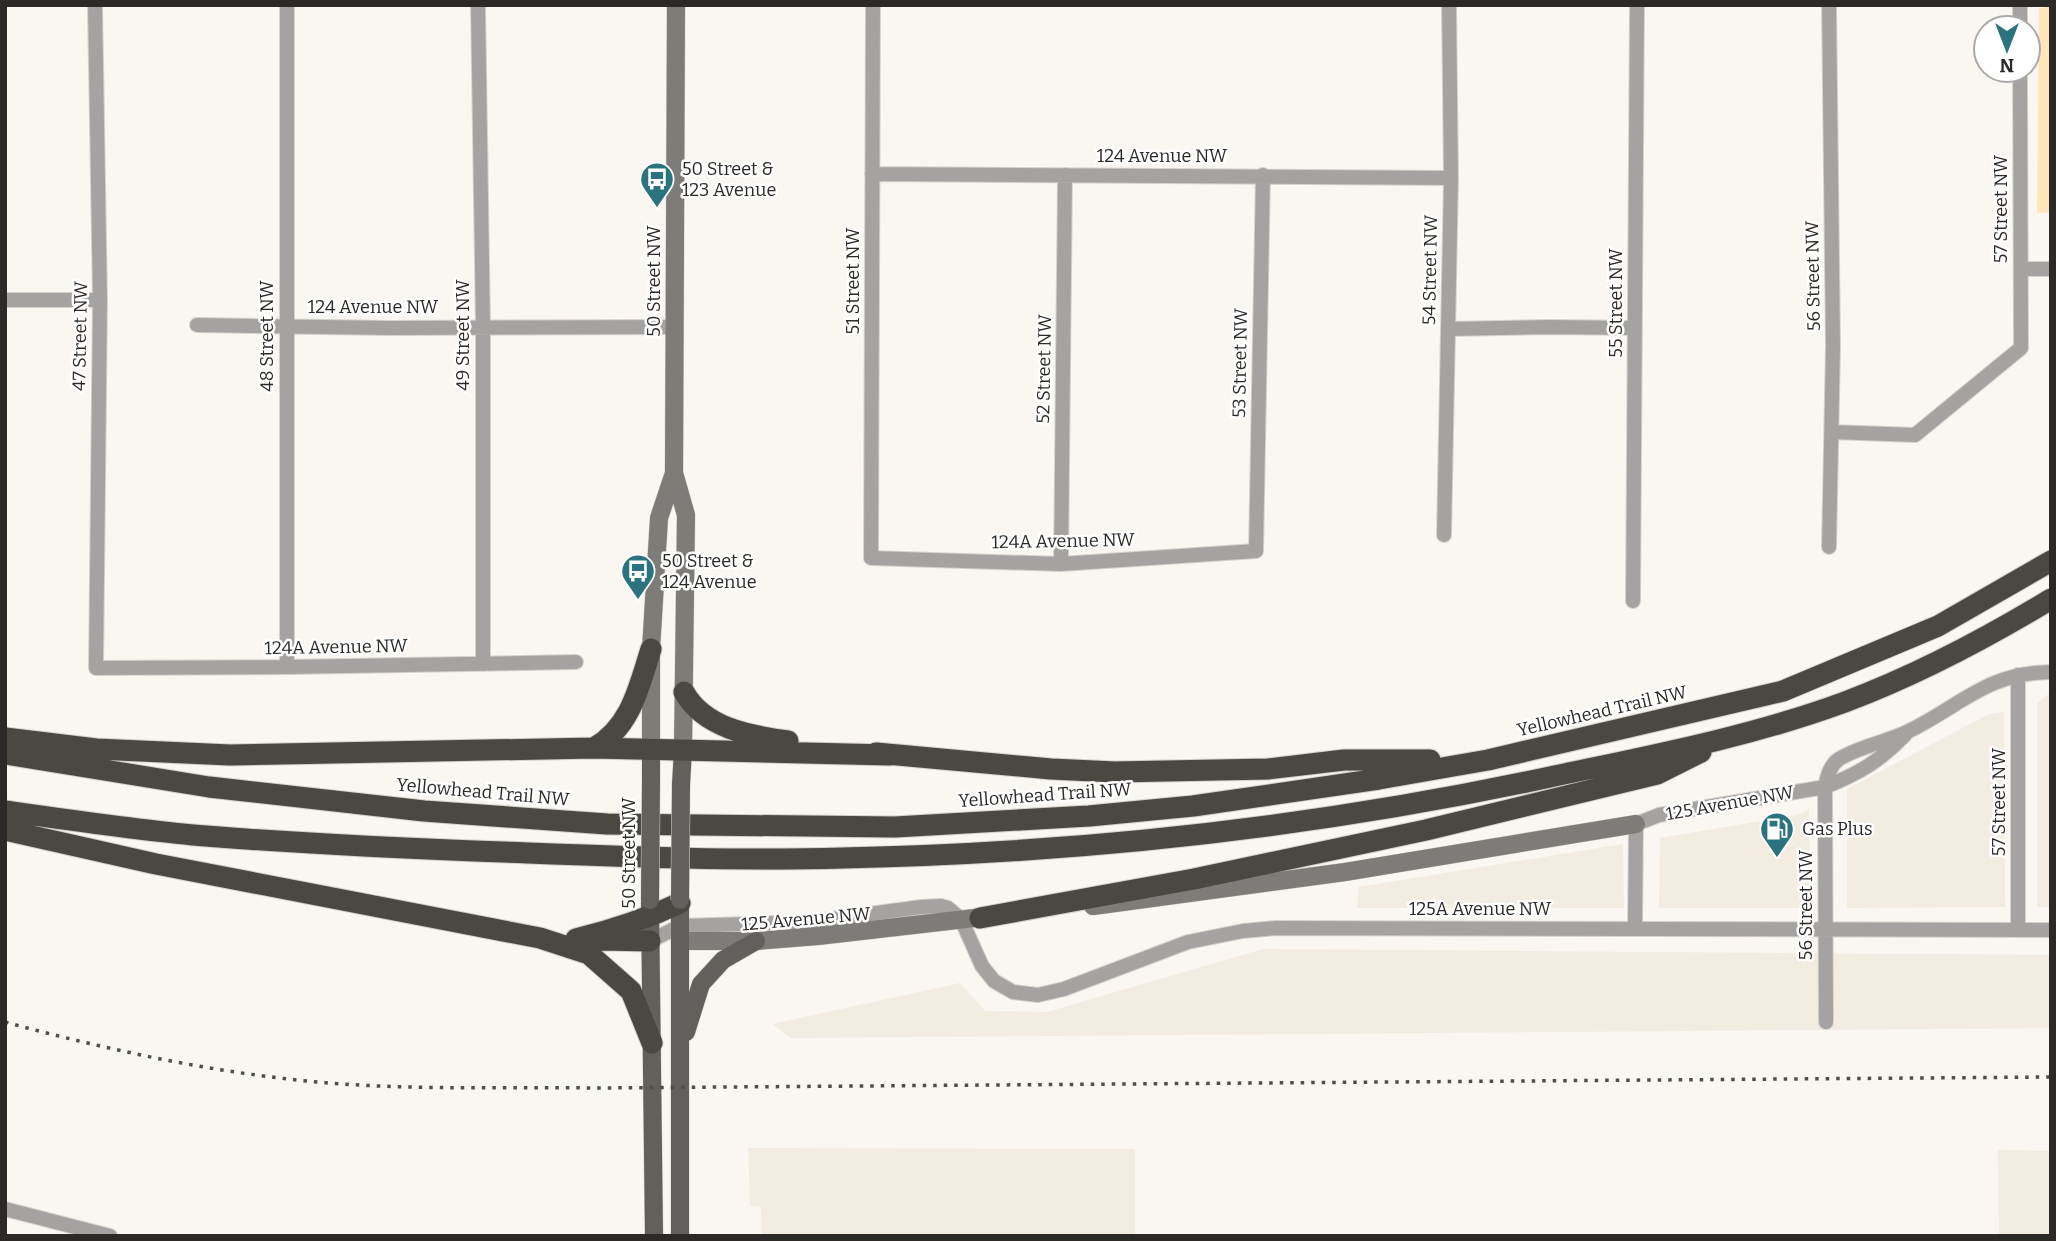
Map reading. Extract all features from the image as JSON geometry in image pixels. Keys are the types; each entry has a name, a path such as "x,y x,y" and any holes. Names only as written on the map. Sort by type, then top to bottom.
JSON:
{"highway":[{"name":"Yellowhead Trail NW","path":"5,754 209,787 424,811 607,824 894,827 1089,816 1193,806 1488,760 1783,691 1938,626 2051,561"},
{"path":"5,811 192,835 411,849 592,855 813,858 969,853 1214,833 1468,795 1728,738 1845,702 1951,656 2051,599"},
{"path":"594,748 606,741 623,722 634,700 651,649"},
{"path":"684,692 702,714 750,734 890,755 1051,769 1115,772 1268,769 1344,760 1488,760"},
{"path":"5,738 96,749 230,755 651,748 890,755"},
{"path":"970,918 1194,879 1426,830 1657,774 1728,738"},
{"path":"5,830 156,864 540,938 589,954 631,991 652,1043"},
{"path":"576,939 617,929 650,909 680,901"},
{"path":"540,938 650,941"}],"main road":[{"name":"50 Street NW","path":"676,5 674,473 686,515 680,901 680,1236"},
{"name":"50 Street NW","path":"654,1236 650,941 651,649 659,518 674,473"},
{"path":"970,918 1129,902 1304,878 1636,824"},
{"name":"125 Avenue NW","path":"680,933 756,941 970,918"},
{"path":"650,941 680,933"},
{"path":"680,1049 701,984 723,960 756,941"}],"street":[{"name":"47 Street NW","path":"96,5 100,300 96,668"},
{"name":"48 Street NW","path":"287,5 287,667"},
{"name":"49 Street NW","path":"478,5 484,664"},
{"name":"51 Street NW","path":"871,558 873,5"},
{"name":"54 Street NW","path":"1444,535 1451,178 1449,5"},
{"name":"55 Street NW","path":"1633,601 1637,5"},
{"name":"56 Street NW","path":"1829,5 1832,432 1829,547"},
{"name":"57 Street NW","path":"1832,432 1915,435 2021,348 2020,84"},
{"name":"124 Avenue NW","path":"872,174 1451,178"},
{"name":"52 Street NW","path":"1061,564 1065,175"},
{"name":"53 Street NW","path":"1256,551 1264,175"},
{"path":"2021,269 2051,269"},
{"path":"5,300 100,300"},
{"name":"124 Avenue NW","path":"197,325 676,327"},
{"path":"1449,329 1635,328"},
{"name":"124A Avenue NW","path":"871,558 1061,564 1256,551"},
{"name":"124A Avenue NW","path":"96,668 576,662"},
{"name":"125 Avenue NW","path":"1825,787 1830,770 1839,759 1909,732 1972,692 2018,675 2051,672"},
{"name":"57 Street NW","path":"2018,675 2018,930"},
{"name":"125 Avenue NW","path":"1636,824 1659,815 1825,787 1849,778 1885,755 1909,732"},
{"name":"56 Street NW","path":"1825,787 1826,1022"},
{"path":"1635,928 1636,824"},
{"name":"125 Avenue NW","path":"680,933 810,922 933,906 948,908 970,918"},
{"name":"125A Avenue NW","path":"970,918 982,966 993,981 1013,992 1038,995 1063,989 1188,942 1276,928 2051,930"},
{"path":"5,1209 110,1236"}],"shaded area":[{"path":"2051,5 2051,208 2047,213 2037,213 2038,84 2042,84 2042,14 2039,14 2039,9"},
{"path":"2051,692 2051,907 2037,907 2037,703"},
{"path":"2004,712 2005,907 1847,908 1847,789 1989,714"},
{"path":"1809,809 1811,908 1659,908 1660,838 1797,815"},
{"path":"1623,844 1624,908 1357,908 1359,887"},
{"path":"1263,949 2051,955 2051,1028 790,1038 773,1024 960,983 985,1011 1047,1012"},
{"path":"748,1148 1135,1149 1135,1236 762,1236 761,1207 750,1206"},
{"path":"1998,1150 2051,1151 2051,1236 1999,1236"}],"railway":[{"path":"5,1022 126,1052 247,1074 396,1087 595,1088 2051,1077"}],"place":[{"name":"50 Street & 123 Avenue","path":"657,209"},
{"name":"50 Street & 124 Avenue","path":"638,601"},
{"name":"Gas Plus","path":"1777,859"}]}
